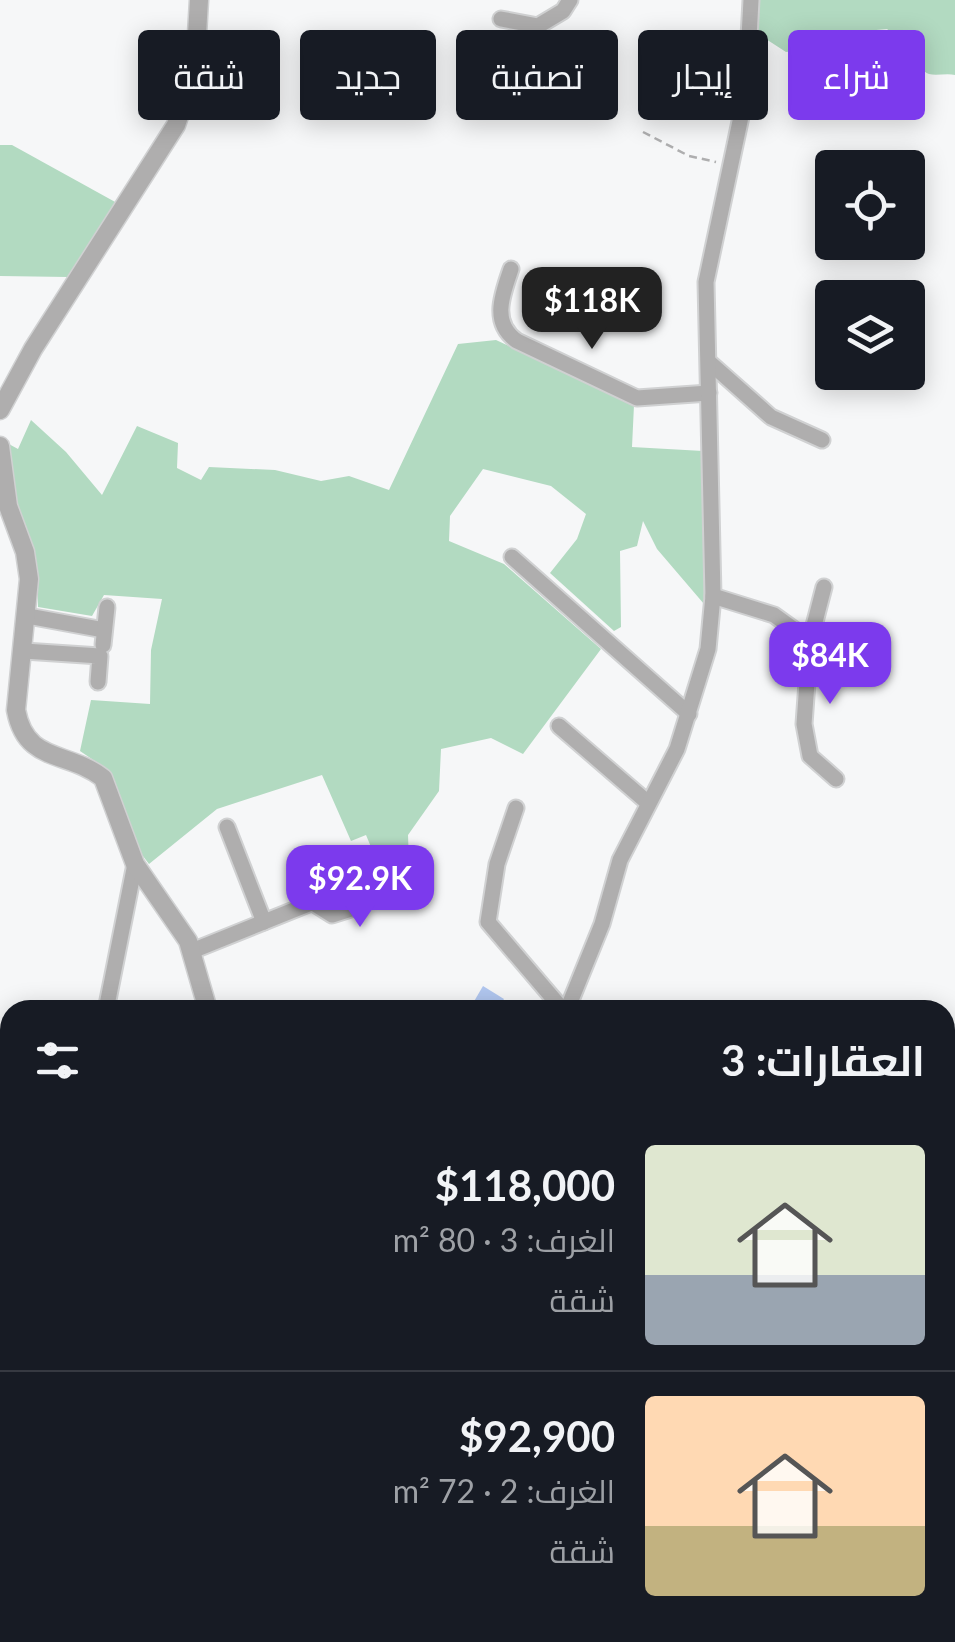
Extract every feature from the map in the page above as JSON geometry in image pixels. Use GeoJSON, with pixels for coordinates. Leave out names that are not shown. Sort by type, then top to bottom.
{"type":"FeatureCollection","features":[{"type":"Feature","properties":{"kind":"street"},"geometry":{"type":"LineString","coordinates":[[0,410],[34,349],[176,125],[195,69],[198,0]]}},
{"type":"Feature","properties":{"kind":"street"},"geometry":{"type":"LineString","coordinates":[[501,19],[538,26],[562,11],[570,0]]}},
{"type":"Feature","properties":{"kind":"street"},"geometry":{"type":"LineString","coordinates":[[569,1000],[596,940],[620,860],[647,802],[663,780],[689,714],[708,649],[712,596],[706,282],[746,93],[751,0]]}},
{"type":"Feature","properties":{"kind":"street"},"geometry":{"type":"LineString","coordinates":[[510,270],[500,309],[503,328],[517,341],[637,398],[709,393]]}},
{"type":"Feature","properties":{"kind":"street"},"geometry":{"type":"LineString","coordinates":[[709,362],[770,417],[822,440]]}},
{"type":"Feature","properties":{"kind":"street"},"geometry":{"type":"LineString","coordinates":[[0,446],[4,515],[28,563],[28,616],[16,710],[26,740],[38,750],[103,778],[135,864],[192,951],[205,1000]]}},
{"type":"Feature","properties":{"kind":"street"},"geometry":{"type":"LineString","coordinates":[[512,557],[689,714]]}},
{"type":"Feature","properties":{"kind":"street"},"geometry":{"type":"LineString","coordinates":[[824,586],[810,641],[810,694],[804,724],[810,756],[836,779]]}},
{"type":"Feature","properties":{"kind":"street"},"geometry":{"type":"LineString","coordinates":[[712,596],[774,615],[810,641]]}},
{"type":"Feature","properties":{"kind":"street"},"geometry":{"type":"LineString","coordinates":[[28,616],[103,637],[107,607]]}},
{"type":"Feature","properties":{"kind":"street"},"geometry":{"type":"LineString","coordinates":[[24,651],[100,656],[98,682]]}},
{"type":"Feature","properties":{"kind":"street"},"geometry":{"type":"LineString","coordinates":[[559,726],[647,802]]}},
{"type":"Feature","properties":{"kind":"street"},"geometry":{"type":"LineString","coordinates":[[516,808],[497,864],[488,922],[556,1000]]}},
{"type":"Feature","properties":{"kind":"street"},"geometry":{"type":"LineString","coordinates":[[226,827],[264,922]]}},
{"type":"Feature","properties":{"kind":"street"},"geometry":{"type":"LineString","coordinates":[[108,1000],[135,864]]}},
{"type":"Feature","properties":{"kind":"street"},"geometry":{"type":"LineString","coordinates":[[192,951],[317,901],[332,915],[354,908],[363,892],[358,880]]}},
{"type":"Feature","properties":{"kind":"path"},"geometry":{"type":"LineString","coordinates":[[643,132],[689,156],[732,165]]}},
{"type":"Feature","properties":{"kind":"green space"},"geometry":{"type":"Polygon","coordinates":[[[760,0],[955,0],[955,75],[925,72],[925,30],[788,30],[786,52],[768,40],[768,30],[755,30],[760,0]]]}},
{"type":"Feature","properties":{"kind":"green space"},"geometry":{"type":"Polygon","coordinates":[[[0,145],[12,145],[117,203],[68,277],[0,276],[0,145]]]}},
{"type":"Feature","properties":{"kind":"green space"},"geometry":{"type":"Polygon","coordinates":[[[496,340],[634,405],[632,447],[703,451],[704,604],[657,549],[643,521],[637,546],[620,551],[621,627],[614,631],[550,573],[577,539],[586,514],[551,486],[483,469],[450,516],[449,541],[504,564],[601,649],[523,754],[491,738],[441,749],[439,791],[408,835],[409,862],[384,878],[366,835],[351,841],[322,775],[217,809],[149,864],[136,847],[108,770],[80,751],[91,700],[150,704],[151,650],[162,599],[104,595],[92,616],[38,607],[37,578],[13,496],[7,443],[18,449],[31,420],[66,452],[102,495],[137,426],[178,443],[177,468],[201,480],[209,467],[275,470],[321,481],[349,476],[389,490],[458,344],[496,340]]]}},
{"type":"Feature","properties":{"kind":"building"},"geometry":{"type":"Polygon","coordinates":[[[483,986],[504,999],[503,1000],[475,1000],[483,986]]]}}]}
